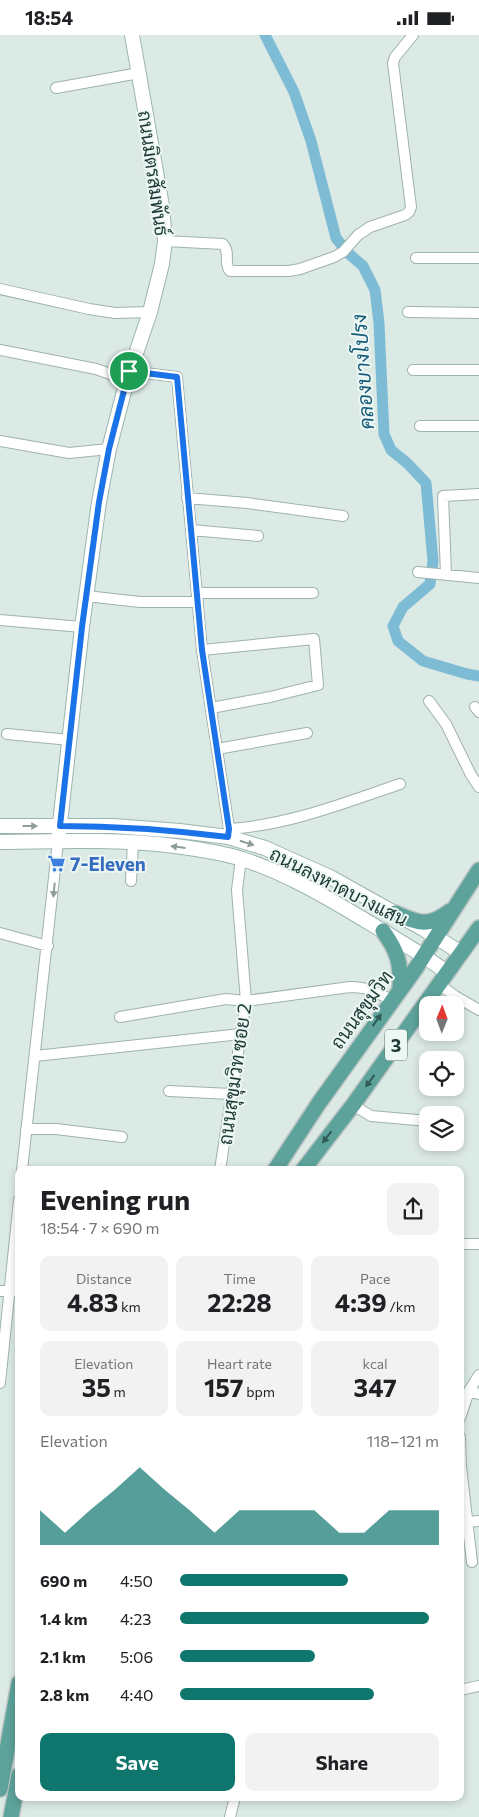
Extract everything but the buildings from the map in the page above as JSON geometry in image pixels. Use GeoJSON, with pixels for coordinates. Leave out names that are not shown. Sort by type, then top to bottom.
{"type":"FeatureCollection","features":[{"type":"Feature","properties":{"kind":"main road","name":"ถนนมิตรสัมพันธ์"},"geometry":{"type":"LineString","coordinates":[[58,841],[82,627],[99,502],[109,449],[128,376],[150,312],[162,264],[165,241],[162,206],[132,35]]}},
{"type":"Feature","properties":{"kind":"main road","name":"ถนนลงหาดบางแสน"},"geometry":{"type":"LineString","coordinates":[[0,826],[123,827],[228,833],[332,878],[461,953]]}},
{"type":"Feature","properties":{"kind":"main road","name":"ถนนลงหาดบางแสน"},"geometry":{"type":"LineString","coordinates":[[0,842],[132,842],[194,849],[241,859],[277,872],[326,897],[424,956],[443,979]]}},
{"type":"Feature","properties":{"kind":"main road","name":"ถนนสุขุมวิท"},"geometry":{"type":"LineString","coordinates":[[278,1166],[319,1103],[424,956],[479,870]]}},
{"type":"Feature","properties":{"kind":"main road"},"geometry":{"type":"LineString","coordinates":[[395,913],[422,923],[437,919],[455,907]]}},
{"type":"Feature","properties":{"kind":"main road","name":"3"},"geometry":{"type":"LineString","coordinates":[[306,1166],[353,1105],[479,928]]}},
{"type":"Feature","properties":{"kind":"main road"},"geometry":{"type":"LineString","coordinates":[[383,931],[394,946],[401,966],[396,994]]}},
{"type":"Feature","properties":{"kind":"main road"},"geometry":{"type":"LineString","coordinates":[[0,1789],[15,1705]]}},
{"type":"Feature","properties":{"kind":"main road"},"geometry":{"type":"LineString","coordinates":[[10,1817],[15,1794]]}},
{"type":"Feature","properties":{"kind":"street"},"geometry":{"type":"LineString","coordinates":[[165,241],[223,245],[227,252],[227,269],[232,271],[294,270],[334,257],[343,252],[358,235],[370,227],[401,218],[409,212],[411,207],[394,63],[395,57],[413,35]]}},
{"type":"Feature","properties":{"kind":"street"},"geometry":{"type":"LineString","coordinates":[[56,88],[139,73]]}},
{"type":"Feature","properties":{"kind":"street"},"geometry":{"type":"LineString","coordinates":[[416,258],[479,258]]}},
{"type":"Feature","properties":{"kind":"street"},"geometry":{"type":"LineString","coordinates":[[0,289],[115,313],[150,312]]}},
{"type":"Feature","properties":{"kind":"street"},"geometry":{"type":"LineString","coordinates":[[408,312],[479,313]]}},
{"type":"Feature","properties":{"kind":"street"},"geometry":{"type":"LineString","coordinates":[[0,350],[128,376],[177,377],[202,650],[228,833],[302,817],[400,785]]}},
{"type":"Feature","properties":{"kind":"street"},"geometry":{"type":"LineString","coordinates":[[413,370],[479,370]]}},
{"type":"Feature","properties":{"kind":"street"},"geometry":{"type":"LineString","coordinates":[[420,426],[479,426]]}},
{"type":"Feature","properties":{"kind":"street"},"geometry":{"type":"LineString","coordinates":[[0,441],[69,453],[109,449]]}},
{"type":"Feature","properties":{"kind":"street"},"geometry":{"type":"LineString","coordinates":[[442,574],[443,496],[479,494]]}},
{"type":"Feature","properties":{"kind":"street"},"geometry":{"type":"LineString","coordinates":[[187,498],[247,503],[343,517]]}},
{"type":"Feature","properties":{"kind":"street"},"geometry":{"type":"LineString","coordinates":[[190,529],[258,536]]}},
{"type":"Feature","properties":{"kind":"street"},"geometry":{"type":"LineString","coordinates":[[418,572],[479,578]]}},
{"type":"Feature","properties":{"kind":"street"},"geometry":{"type":"LineString","coordinates":[[86,596],[140,602],[313,593]]}},
{"type":"Feature","properties":{"kind":"street"},"geometry":{"type":"LineString","coordinates":[[0,620],[82,627]]}},
{"type":"Feature","properties":{"kind":"street"},"geometry":{"type":"LineString","coordinates":[[202,650],[314,639],[318,685],[270,697],[211,708]]}},
{"type":"Feature","properties":{"kind":"street"},"geometry":{"type":"LineString","coordinates":[[428,701],[446,725],[479,787]]}},
{"type":"Feature","properties":{"kind":"street"},"geometry":{"type":"LineString","coordinates":[[217,749],[307,733]]}},
{"type":"Feature","properties":{"kind":"street"},"geometry":{"type":"LineString","coordinates":[[7,734],[70,740]]}},
{"type":"Feature","properties":{"kind":"street"},"geometry":{"type":"LineString","coordinates":[[22,1166],[58,841]]}},
{"type":"Feature","properties":{"kind":"street"},"geometry":{"type":"LineString","coordinates":[[131,881],[132,842]]}},
{"type":"Feature","properties":{"kind":"street","name":"ถนนสุขุมวิท ซอย 2"},"geometry":{"type":"LineString","coordinates":[[221,1166],[246,1001],[237,890],[241,859]]}},
{"type":"Feature","properties":{"kind":"street"},"geometry":{"type":"LineString","coordinates":[[0,933],[48,946]]}},
{"type":"Feature","properties":{"kind":"street"},"geometry":{"type":"LineString","coordinates":[[443,979],[455,996],[479,1011]]}},
{"type":"Feature","properties":{"kind":"street"},"geometry":{"type":"LineString","coordinates":[[120,1017],[226,999],[246,1001],[350,987],[364,987],[396,994]]}},
{"type":"Feature","properties":{"kind":"street"},"geometry":{"type":"LineString","coordinates":[[34,1056],[241,1034]]}},
{"type":"Feature","properties":{"kind":"street"},"geometry":{"type":"LineString","coordinates":[[169,1091],[231,1094]]}},
{"type":"Feature","properties":{"kind":"street"},"geometry":{"type":"LineString","coordinates":[[353,1105],[371,1116],[419,1120]]}},
{"type":"Feature","properties":{"kind":"street"},"geometry":{"type":"LineString","coordinates":[[26,1129],[56,1129],[122,1137]]}},
{"type":"Feature","properties":{"kind":"street"},"geometry":{"type":"LineString","coordinates":[[0,1383],[15,1236]]}},
{"type":"Feature","properties":{"kind":"street"},"geometry":{"type":"LineString","coordinates":[[464,1244],[479,1244]]}},
{"type":"Feature","properties":{"kind":"street"},"geometry":{"type":"LineString","coordinates":[[464,1410],[474,1393],[479,1375]]}},
{"type":"Feature","properties":{"kind":"street"},"geometry":{"type":"LineString","coordinates":[[464,1498],[472,1562]]}},
{"type":"Feature","properties":{"kind":"street"},"geometry":{"type":"LineString","coordinates":[[467,1522],[479,1521]]}},
{"type":"Feature","properties":{"kind":"street"},"geometry":{"type":"LineString","coordinates":[[464,1689],[479,1686]]}},
{"type":"Feature","properties":{"kind":"street"},"geometry":{"type":"LineString","coordinates":[[230,1817],[234,1801]]}},
{"type":"Feature","properties":{"kind":"waterway","name":"คลองบางโปรง"},"geometry":{"type":"LineString","coordinates":[[265,35],[294,92],[311,141],[336,238],[348,253],[363,266],[375,290],[379,323],[384,434],[391,450],[407,463],[426,483],[433,561],[430,584],[403,607],[393,626],[398,641],[423,661],[479,676]]}},
{"type":"Feature","properties":{"kind":"place","name":"7-Eleven"},"geometry":{"type":"Point","coordinates":[56,863]}},
{"type":"Feature","properties":{"kind":"route"},"geometry":{"type":"LineString","coordinates":[[129,371],[177,377],[202,650],[229,829],[228,837],[114,826],[60,826],[82,627],[99,502],[109,449],[129,371]]}}]}
